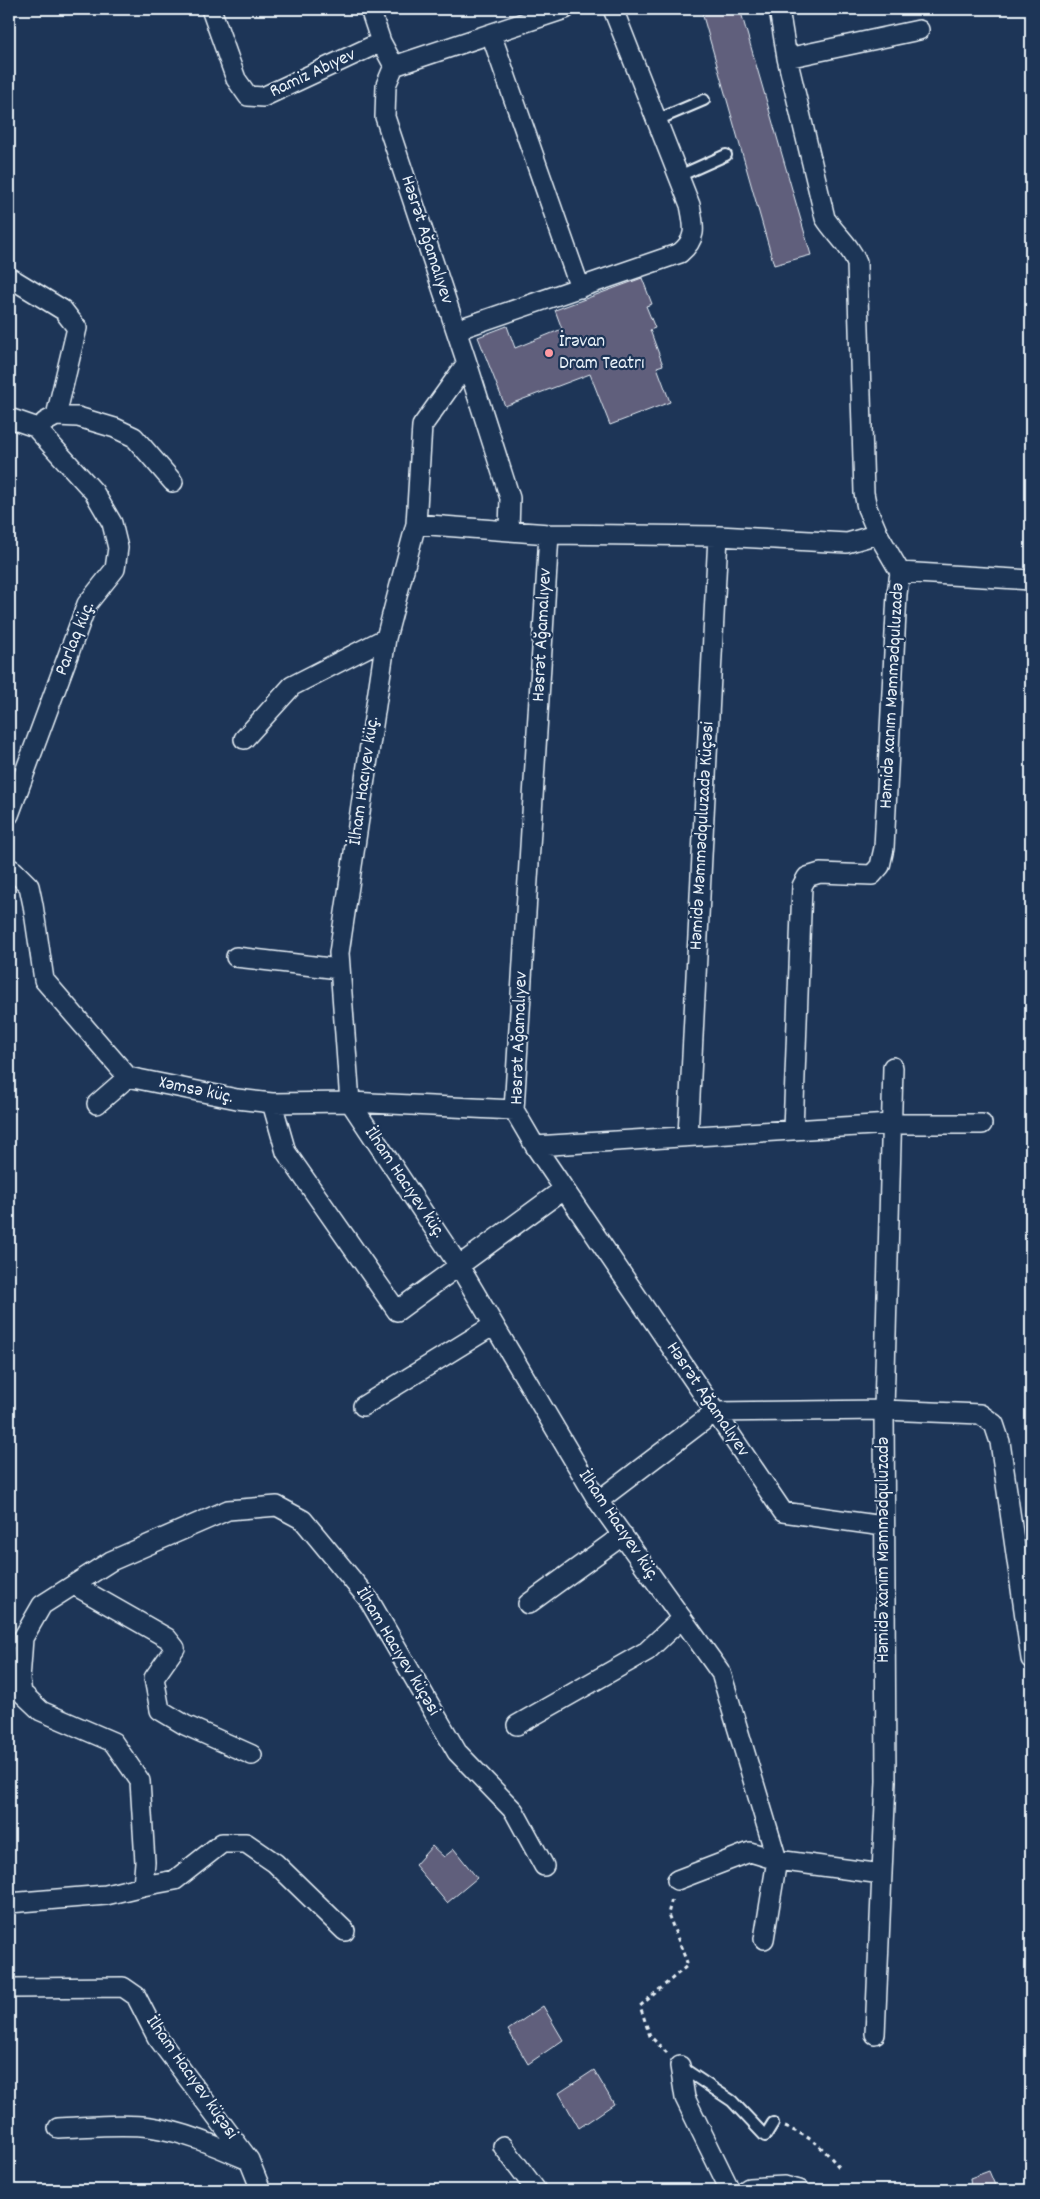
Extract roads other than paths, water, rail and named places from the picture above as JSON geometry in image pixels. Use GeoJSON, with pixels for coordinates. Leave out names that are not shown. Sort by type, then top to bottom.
{"type":"FeatureCollection","features":[{"type":"Feature","properties":{"kind":"street","name":"Ramiz Abıyev"},"geometry":{"type":"LineString","coordinates":[[211,9],[236,79],[248,96],[263,97],[382,42]]}},
{"type":"Feature","properties":{"kind":"street"},"geometry":{"type":"LineString","coordinates":[[370,9],[382,42],[394,66],[565,9]]}},
{"type":"Feature","properties":{"kind":"street"},"geometry":{"type":"LineString","coordinates":[[456,330],[680,253],[691,244],[694,229],[690,205],[613,9]]}},
{"type":"Feature","properties":{"kind":"street","name":"Həmidə xanım Məmmədquluzadə"},"geometry":{"type":"LineString","coordinates":[[779,9],[787,58],[825,218],[834,232],[851,249],[857,263],[864,493],[867,508],[878,534],[900,572],[896,594],[884,848],[880,866],[872,875],[820,873],[807,877],[802,886],[793,1130]]}},
{"type":"Feature","properties":{"kind":"street"},"geometry":{"type":"LineString","coordinates":[[787,58],[919,30]]}},
{"type":"Feature","properties":{"kind":"street"},"geometry":{"type":"LineString","coordinates":[[491,34],[580,288]]}},
{"type":"Feature","properties":{"kind":"street","name":"Həsrət Ağamalıyev"},"geometry":{"type":"LineString","coordinates":[[394,66],[386,85],[385,117],[467,362],[510,498],[509,530]]}},
{"type":"Feature","properties":{"kind":"street"},"geometry":{"type":"LineString","coordinates":[[9,277],[63,310],[76,328],[56,416]]}},
{"type":"Feature","properties":{"kind":"street","name":"İlham Hacıyev küç."},"geometry":{"type":"LineString","coordinates":[[467,362],[422,426],[416,524],[386,638],[341,943],[339,969],[350,1102],[459,1266],[598,1501],[721,1673],[777,1860],[764,1939]]}},
{"type":"Feature","properties":{"kind":"street"},"geometry":{"type":"LineString","coordinates":[[35,427],[56,416],[78,417],[115,428],[134,437],[173,482]]}},
{"type":"Feature","properties":{"kind":"street","name":"Parlaq küç."},"geometry":{"type":"LineString","coordinates":[[9,418],[35,427],[94,492],[112,523],[118,548],[115,569],[87,604],[9,815]]}},
{"type":"Feature","properties":{"kind":"street"},"geometry":{"type":"LineString","coordinates":[[416,524],[549,534],[718,536],[847,543],[878,534]]}},
{"type":"Feature","properties":{"kind":"street","name":"Həsrət Ağamalıyev"},"geometry":{"type":"LineString","coordinates":[[549,534],[514,1110],[535,1146],[783,1512],[883,1526]]}},
{"type":"Feature","properties":{"kind":"street","name":"Həmidə Məmmədquluzadə Küçəsi"},"geometry":{"type":"LineString","coordinates":[[688,1136],[718,536]]}},
{"type":"Feature","properties":{"kind":"street"},"geometry":{"type":"LineString","coordinates":[[900,572],[1031,580]]}},
{"type":"Feature","properties":{"kind":"street"},"geometry":{"type":"LineString","coordinates":[[244,739],[292,686],[386,638]]}},
{"type":"Feature","properties":{"kind":"street"},"geometry":{"type":"LineString","coordinates":[[9,868],[29,886],[34,905],[44,980],[128,1077],[97,1104]]}},
{"type":"Feature","properties":{"kind":"street"},"geometry":{"type":"LineString","coordinates":[[236,957],[339,969]]}},
{"type":"Feature","properties":{"kind":"street","name":"Həmidə xanım Məmmədquluzadə"},"geometry":{"type":"LineString","coordinates":[[875,2034],[886,1782],[883,1526],[884,1410],[890,1124],[893,1067]]}},
{"type":"Feature","properties":{"kind":"street","name":"Xəmsə küç."},"geometry":{"type":"LineString","coordinates":[[128,1077],[237,1100],[272,1103],[350,1102],[514,1110]]}},
{"type":"Feature","properties":{"kind":"street"},"geometry":{"type":"LineString","coordinates":[[272,1103],[286,1152],[397,1311],[564,1189]]}},
{"type":"Feature","properties":{"kind":"street"},"geometry":{"type":"LineString","coordinates":[[535,1146],[890,1124],[982,1124]]}},
{"type":"Feature","properties":{"kind":"street"},"geometry":{"type":"LineString","coordinates":[[363,1406],[494,1325]]}},
{"type":"Feature","properties":{"kind":"street"},"geometry":{"type":"LineString","coordinates":[[598,1501],[716,1412],[884,1410],[980,1414],[994,1424],[1000,1442],[1031,1659]]}},
{"type":"Feature","properties":{"kind":"street","name":"İlham Hacıyev küçəsi"},"geometry":{"type":"LineString","coordinates":[[143,1886],[145,1862],[140,1782],[113,1742],[41,1711],[22,1693],[20,1680],[23,1638],[42,1606],[111,1561],[228,1510],[277,1506],[303,1520],[369,1600],[457,1752],[514,1811],[544,1866]]}},
{"type":"Feature","properties":{"kind":"street"},"geometry":{"type":"LineString","coordinates":[[528,1604],[623,1535]]}},
{"type":"Feature","properties":{"kind":"street"},"geometry":{"type":"LineString","coordinates":[[74,1585],[166,1638],[174,1648],[154,1678],[160,1710],[186,1725],[252,1755]]}},
{"type":"Feature","properties":{"kind":"street"},"geometry":{"type":"LineString","coordinates":[[517,1725],[647,1651],[682,1618]]}},
{"type":"Feature","properties":{"kind":"street"},"geometry":{"type":"LineString","coordinates":[[9,1903],[106,1895],[175,1880],[222,1843],[246,1843],[276,1863],[346,1931]]}},
{"type":"Feature","properties":{"kind":"street"},"geometry":{"type":"LineString","coordinates":[[677,1880],[750,1852],[777,1860],[882,1874]]}},
{"type":"Feature","properties":{"kind":"street","name":"İlham Hacıyev küçəsi"},"geometry":{"type":"LineString","coordinates":[[14,1988],[123,1987],[136,1996],[158,2038],[249,2160],[260,2190]]}},
{"type":"Feature","properties":{"kind":"street"},"geometry":{"type":"LineString","coordinates":[[680,2066],[685,2098],[730,2190]]}},
{"type":"Feature","properties":{"kind":"street"},"geometry":{"type":"LineString","coordinates":[[58,2128],[148,2126],[205,2141],[249,2160]]}},
{"type":"Feature","properties":{"kind":"street"},"geometry":{"type":"LineString","coordinates":[[503,2146],[536,2190]]}},
{"type":"Feature","properties":{"kind":"street"},"geometry":{"type":"LineString","coordinates":[[746,2190],[749,2188],[784,2186],[799,2190]]}},
{"type":"Feature","properties":{"kind":"lane"},"geometry":{"type":"LineString","coordinates":[[657,120],[704,100]]}},
{"type":"Feature","properties":{"kind":"lane"},"geometry":{"type":"LineString","coordinates":[[679,176],[726,155]]}},
{"type":"Feature","properties":{"kind":"lane"},"geometry":{"type":"LineString","coordinates":[[680,2066],[732,2101],[765,2136],[773,2123]]}},
{"type":"Feature","properties":{"kind":"place","name":"İrəvan Dram Teatrı"},"geometry":{"type":"Point","coordinates":[549,353]}}]}
